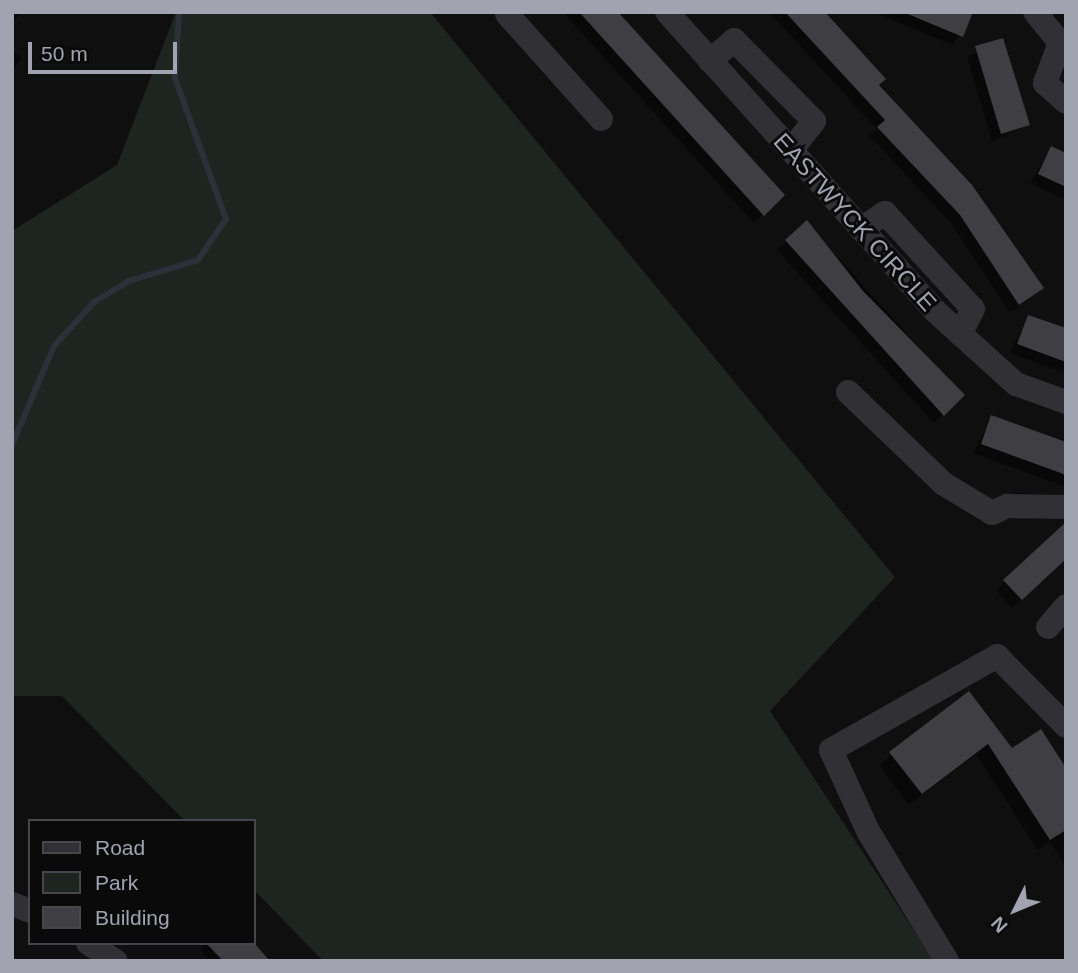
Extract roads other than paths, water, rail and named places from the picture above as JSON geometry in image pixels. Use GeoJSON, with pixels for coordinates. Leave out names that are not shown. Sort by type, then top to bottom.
{"type":"FeatureCollection","features":[{"type":"Feature","properties":{"kind":"street","name":"EASTWYCK CIRCLE"},"geometry":{"type":"LineString","coordinates":[[667,12],[861,229],[885,213],[973,309],[961,334],[1016,384],[1066,402]]}},
{"type":"Feature","properties":{"kind":"street"},"geometry":{"type":"LineString","coordinates":[[1035,12],[1063,46],[1045,83],[1066,102]]}},
{"type":"Feature","properties":{"kind":"street"},"geometry":{"type":"LineString","coordinates":[[508,13],[601,119]]}},
{"type":"Feature","properties":{"kind":"street"},"geometry":{"type":"LineString","coordinates":[[710,61],[734,40],[814,121],[791,150]]}},
{"type":"Feature","properties":{"kind":"street"},"geometry":{"type":"LineString","coordinates":[[848,392],[944,484],[992,513],[1007,506],[1066,507]]}},
{"type":"Feature","properties":{"kind":"street"},"geometry":{"type":"LineString","coordinates":[[1048,627],[1066,606]]}},
{"type":"Feature","properties":{"kind":"street"},"geometry":{"type":"LineString","coordinates":[[947,961],[868,831],[831,751],[997,656],[1066,726]]}},
{"type":"Feature","properties":{"kind":"street"},"geometry":{"type":"LineString","coordinates":[[91,945],[116,961]]}},
{"type":"Feature","properties":{"kind":"waterway"},"geometry":{"type":"LineString","coordinates":[[12,445],[54,346],[94,302],[129,281],[198,260],[226,219],[175,78],[179,12]]}}]}
